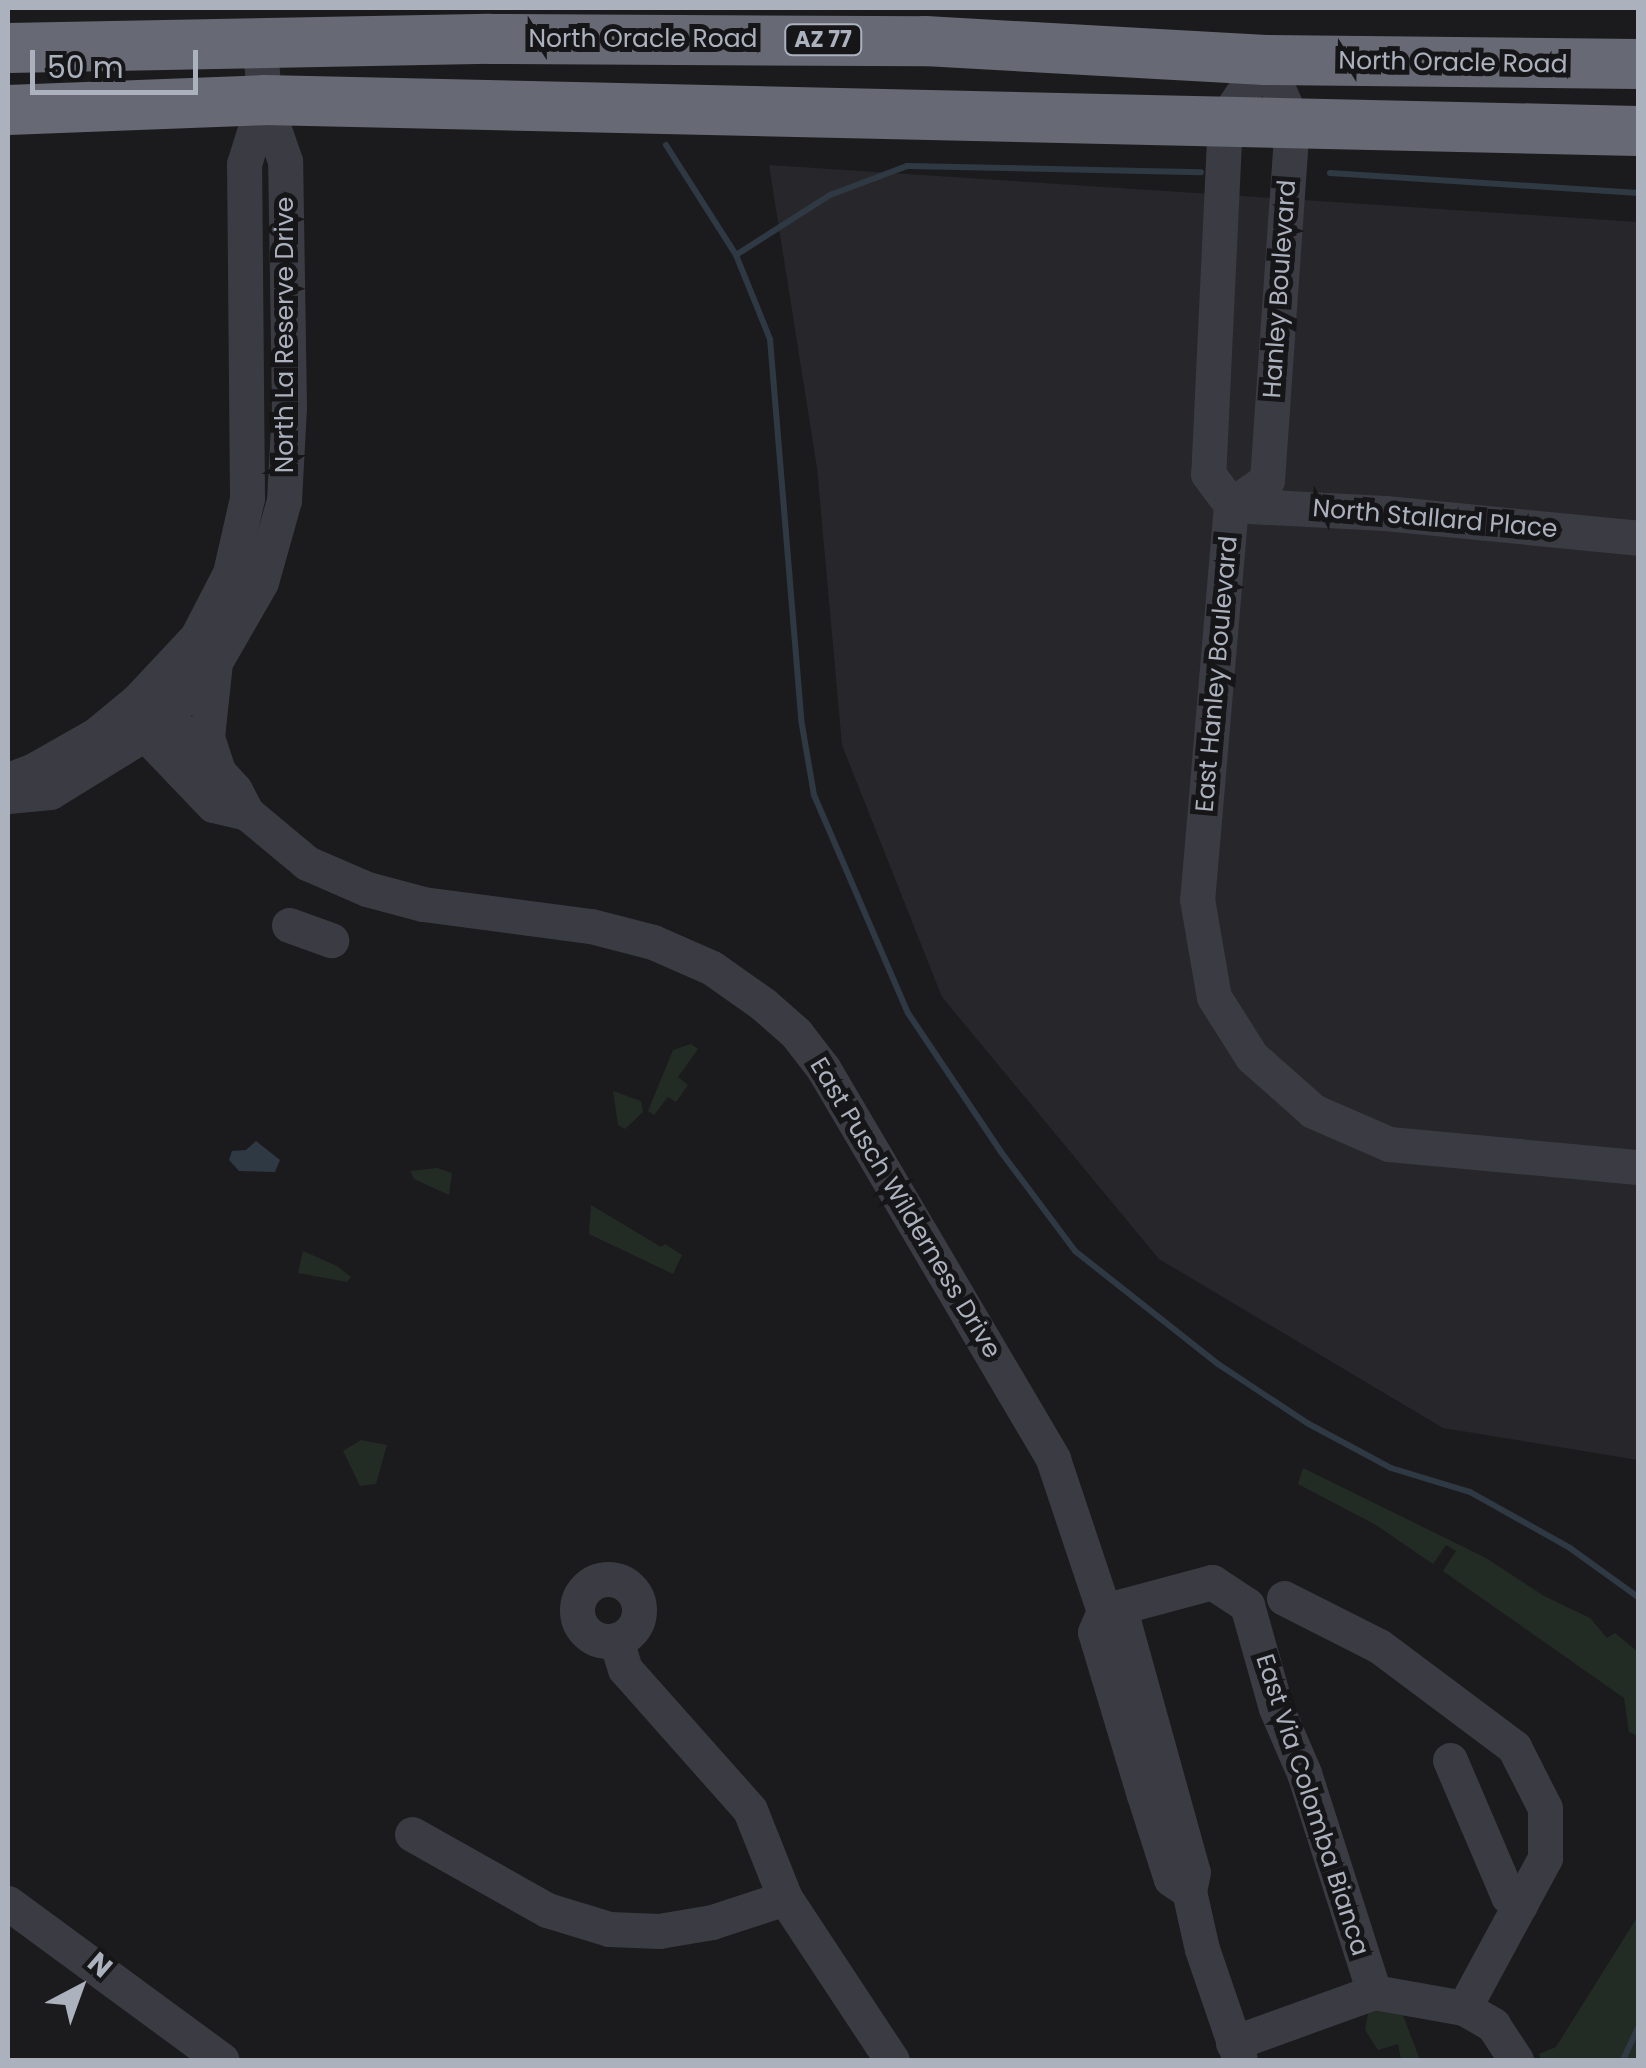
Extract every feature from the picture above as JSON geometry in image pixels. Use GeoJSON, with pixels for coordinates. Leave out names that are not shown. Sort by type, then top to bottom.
{"type":"FeatureCollection","features":[{"type":"Feature","properties":{"kind":"highway","name":"North Oracle Road"},"geometry":{"type":"LineString","coordinates":[[8,48],[664,38],[924,40],[1266,60],[1638,64]]}},
{"type":"Feature","properties":{"kind":"highway"},"geometry":{"type":"LineString","coordinates":[[8,110],[264,100],[1292,120],[1638,131]]}},
{"type":"Feature","properties":{"kind":"street","name":"North La Reserve Drive"},"geometry":{"type":"LineString","coordinates":[[8,796],[50,792],[146,713],[216,662],[261,582],[284,500],[289,407],[285,161],[264,100],[260,44]]}},
{"type":"Feature","properties":{"kind":"street"},"geometry":{"type":"LineString","coordinates":[[1225,119],[1266,60]]}},
{"type":"Feature","properties":{"kind":"street","name":"Hanley Boulevard"},"geometry":{"type":"LineString","coordinates":[[1232,505],[1267,480],[1292,120],[1266,60]]}},
{"type":"Feature","properties":{"kind":"street","name":"North La Reserve Drive"},"geometry":{"type":"LineString","coordinates":[[8,780],[146,713],[198,638],[230,573],[247,498],[244,164],[264,100]]}},
{"type":"Feature","properties":{"kind":"street","name":"East Hanley Boulevard"},"geometry":{"type":"LineString","coordinates":[[1225,119],[1208,474],[1232,505],[1197,899],[1214,998],[1252,1057],[1313,1111],[1389,1144],[1638,1166]]}},
{"type":"Feature","properties":{"kind":"street","name":"North Stallard Place"},"geometry":{"type":"LineString","coordinates":[[1232,505],[1384,513],[1638,538]]}},
{"type":"Feature","properties":{"kind":"street","name":"East Pusch Wilderness Drive"},"geometry":{"type":"LineString","coordinates":[[216,662],[207,737],[218,772]]}},
{"type":"Feature","properties":{"kind":"street","name":"East Pusch Wilderness Drive"},"geometry":{"type":"LineString","coordinates":[[146,713],[218,772],[235,790],[247,814]]}},
{"type":"Feature","properties":{"kind":"street","name":"East Pusch Wilderness Drive"},"geometry":{"type":"LineString","coordinates":[[146,713],[213,804],[247,814],[307,863],[367,890],[423,904],[591,926],[653,942],[712,968],[796,1033],[823,1068],[1053,1459],[1104,1611],[1124,1624],[1193,1872],[1189,1891],[1237,2052]]}},
{"type":"Feature","properties":{"kind":"street"},"geometry":{"type":"LineString","coordinates":[[288,925],[330,940]]}},
{"type":"Feature","properties":{"kind":"street","name":"East Via Colomba Bianca"},"geometry":{"type":"LineString","coordinates":[[1104,1611],[1212,1582],[1247,1605],[1276,1708],[1304,1773],[1374,1992]]}},
{"type":"Feature","properties":{"kind":"street"},"geometry":{"type":"LineString","coordinates":[[1284,1598],[1379,1646],[1514,1747],[1545,1808],[1544,1858],[1464,2008]]}},
{"type":"Feature","properties":{"kind":"street","name":"East Pusch Wilderness Drive"},"geometry":{"type":"LineString","coordinates":[[1104,1611],[1095,1632],[1115,1698],[1171,1879],[1189,1891]]}},
{"type":"Feature","properties":{"kind":"street"},"geometry":{"type":"LineString","coordinates":[[616,1640],[625,1668],[750,1810],[786,1898],[892,2060]]}},
{"type":"Feature","properties":{"kind":"street"},"geometry":{"type":"LineString","coordinates":[[1450,1760],[1508,1896],[1520,1905]]}},
{"type":"Feature","properties":{"kind":"street"},"geometry":{"type":"LineString","coordinates":[[412,1834],[547,1910],[609,1929],[659,1931],[712,1922],[786,1898]]}},
{"type":"Feature","properties":{"kind":"street"},"geometry":{"type":"LineString","coordinates":[[8,1903],[222,2060]]}},
{"type":"Feature","properties":{"kind":"street"},"geometry":{"type":"LineString","coordinates":[[1237,2052],[1374,1992],[1464,2008],[1493,2025],[1516,2060]]}},
{"type":"Feature","properties":{"kind":"shaded area"},"geometry":{"type":"Polygon","coordinates":[[[769,165],[1638,222],[1638,1460],[1443,1428],[1159,1259],[942,997],[842,745],[817,468],[769,165]]]}},
{"type":"Feature","properties":{"kind":"shaded area"},"geometry":{"type":"Polygon","coordinates":[[[691,1044],[698,1049],[678,1077],[688,1085],[676,1102],[668,1097],[654,1115],[648,1111],[673,1050],[691,1044]]]}},
{"type":"Feature","properties":{"kind":"shaded area"},"geometry":{"type":"Polygon","coordinates":[[[613,1091],[641,1101],[643,1112],[625,1129],[618,1125],[613,1091]]]}},
{"type":"Feature","properties":{"kind":"shaded area"},"geometry":{"type":"Polygon","coordinates":[[[256,1141],[280,1160],[275,1172],[239,1171],[229,1160],[232,1151],[246,1150],[256,1141]]]}},
{"type":"Feature","properties":{"kind":"shaded area"},"geometry":{"type":"Polygon","coordinates":[[[437,1168],[452,1173],[449,1195],[414,1179],[410,1171],[437,1168]]]}},
{"type":"Feature","properties":{"kind":"shaded area"},"geometry":{"type":"Polygon","coordinates":[[[591,1205],[661,1247],[665,1244],[682,1255],[673,1274],[589,1234],[591,1205]]]}},
{"type":"Feature","properties":{"kind":"shaded area"},"geometry":{"type":"Polygon","coordinates":[[[303,1251],[337,1266],[351,1277],[347,1282],[298,1273],[303,1251]]]}},
{"type":"Feature","properties":{"kind":"shaded area"},"geometry":{"type":"Polygon","coordinates":[[[361,1440],[387,1445],[376,1484],[360,1486],[343,1451],[361,1440]]]}},
{"type":"Feature","properties":{"kind":"shaded area"},"geometry":{"type":"Polygon","coordinates":[[[1303,1468],[1486,1558],[1544,1596],[1590,1618],[1607,1638],[1615,1633],[1638,1652],[1638,1736],[1629,1732],[1624,1698],[1443,1571],[1456,1551],[1446,1545],[1433,1564],[1376,1525],[1298,1484],[1303,1468]]]}},
{"type":"Feature","properties":{"kind":"shaded area"},"geometry":{"type":"Polygon","coordinates":[[[1638,1916],[1638,2060],[1541,2060],[1539,2054],[1556,2047],[1638,1916]]]}},
{"type":"Feature","properties":{"kind":"shaded area"},"geometry":{"type":"Polygon","coordinates":[[[1369,2008],[1401,2010],[1420,2060],[1401,2060],[1398,2044],[1378,2050],[1365,2030],[1369,2008]]]}},
{"type":"Feature","properties":{"kind":"waterway"},"geometry":{"type":"LineString","coordinates":[[666,145],[736,255],[770,339],[801,719],[814,795],[908,1013],[1001,1152],[1075,1251],[1218,1364],[1307,1423],[1391,1468],[1470,1492],[1570,1548],[1638,1597]]}},
{"type":"Feature","properties":{"kind":"waterway"},"geometry":{"type":"LineString","coordinates":[[736,255],[830,195],[907,166],[1201,172]]}},
{"type":"Feature","properties":{"kind":"waterway"},"geometry":{"type":"LineString","coordinates":[[1330,173],[1638,193]]}},
{"type":"Feature","properties":{"kind":"waterway"},"geometry":{"type":"LineString","coordinates":[[1623,2060],[1638,2028]]}}]}
